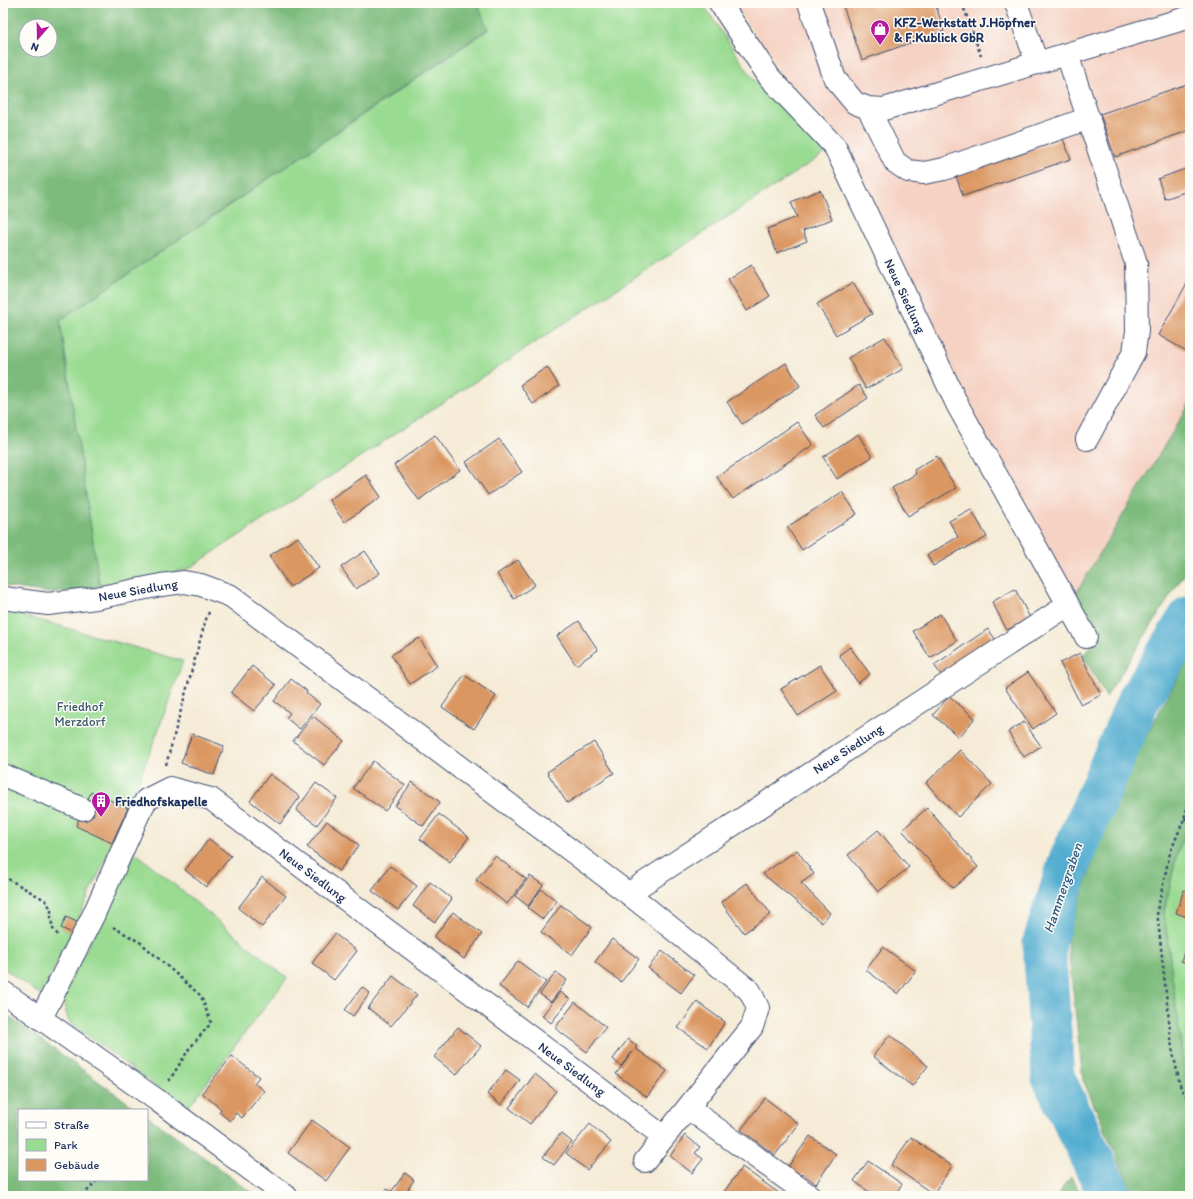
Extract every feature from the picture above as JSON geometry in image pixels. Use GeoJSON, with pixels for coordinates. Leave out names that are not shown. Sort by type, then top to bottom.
{"type":"FeatureCollection","features":[{"type":"Feature","properties":{"kind":"street","name":"Neue Siedlung"},"geometry":{"type":"LineString","coordinates":[[720,3],[770,78],[835,147],[958,406],[1086,637]]}},
{"type":"Feature","properties":{"kind":"street"},"geometry":{"type":"LineString","coordinates":[[809,3],[835,79],[855,103],[868,108],[884,109],[1190,17]]}},
{"type":"Feature","properties":{"kind":"street"},"geometry":{"type":"LineString","coordinates":[[1016,3],[1037,63]]}},
{"type":"Feature","properties":{"kind":"street"},"geometry":{"type":"LineString","coordinates":[[1067,54],[1136,263],[1137,331],[1134,352],[1087,439]]}},
{"type":"Feature","properties":{"kind":"street"},"geometry":{"type":"LineString","coordinates":[[868,108],[895,162],[908,171],[924,173],[944,169],[1089,118]]}},
{"type":"Feature","properties":{"kind":"street","name":"Neue Siedlung"},"geometry":{"type":"LineString","coordinates":[[3,598],[48,604],[96,598],[184,582],[201,585],[231,596],[629,894],[750,991],[758,1008],[752,1027],[645,1161]]}},
{"type":"Feature","properties":{"kind":"street","name":"Neue Siedlung"},"geometry":{"type":"LineString","coordinates":[[629,894],[1068,605]]}},
{"type":"Feature","properties":{"kind":"street"},"geometry":{"type":"LineString","coordinates":[[3,775],[83,809]]}},
{"type":"Feature","properties":{"kind":"street","name":"Neue Siedlung"},"geometry":{"type":"LineString","coordinates":[[41,1018],[93,916],[146,800],[170,788],[211,799],[664,1137]]}},
{"type":"Feature","properties":{"kind":"street"},"geometry":{"type":"LineString","coordinates":[[3,992],[157,1100],[286,1196]]}},
{"type":"Feature","properties":{"kind":"street"},"geometry":{"type":"LineString","coordinates":[[688,1108],[810,1196]]}},
{"type":"Feature","properties":{"kind":"path"},"geometry":{"type":"LineString","coordinates":[[962,3],[988,78]]}},
{"type":"Feature","properties":{"kind":"path"},"geometry":{"type":"LineString","coordinates":[[3,83],[7,88],[6,121],[3,128]]}},
{"type":"Feature","properties":{"kind":"path"},"geometry":{"type":"LineString","coordinates":[[158,794],[205,622],[217,591]]}},
{"type":"Feature","properties":{"kind":"path"},"geometry":{"type":"LineString","coordinates":[[1190,698],[1187,737],[1190,762]]}},
{"type":"Feature","properties":{"kind":"path"},"geometry":{"type":"LineString","coordinates":[[1190,797],[1184,819],[1170,853],[1157,911],[1172,1048],[1181,1089],[1190,1100]]}},
{"type":"Feature","properties":{"kind":"path"},"geometry":{"type":"LineString","coordinates":[[1184,819],[1190,818]]}},
{"type":"Feature","properties":{"kind":"path"},"geometry":{"type":"LineString","coordinates":[[3,876],[45,900],[51,909],[53,929],[67,943],[77,948]]}},
{"type":"Feature","properties":{"kind":"path"},"geometry":{"type":"LineString","coordinates":[[93,916],[141,943],[179,976],[201,996],[211,1023],[189,1050],[157,1100]]}},
{"type":"Feature","properties":{"kind":"path"},"geometry":{"type":"LineString","coordinates":[[83,1196],[96,1181]]}},
{"type":"Feature","properties":{"kind":"shaded area"},"geometry":{"type":"Polygon","coordinates":[[[734,3],[1190,3],[1190,403],[1072,600],[964,399],[846,142],[780,73],[734,3]]]}},
{"type":"Feature","properties":{"kind":"green space"},"geometry":{"type":"Polygon","coordinates":[[[3,3],[477,3],[488,29],[60,320],[100,589],[50,593],[3,586],[3,3]]]}},
{"type":"Feature","properties":{"kind":"green space"},"geometry":{"type":"Polygon","coordinates":[[[477,3],[702,3],[758,86],[827,152],[188,569],[100,589],[60,320],[488,30],[477,3]]]}},
{"type":"Feature","properties":{"kind":"green space"},"geometry":{"type":"Polygon","coordinates":[[[1190,403],[1190,565],[1106,697],[1083,655],[1095,641],[1072,600],[1190,403]]]}},
{"type":"Feature","properties":{"kind":"green space","name":"Friedhof Merzdorf"},"geometry":{"type":"Polygon","coordinates":[[[3,610],[183,661],[152,748],[129,805],[80,914],[41,995],[3,968],[3,610]]]}},
{"type":"Feature","properties":{"kind":"green space"},"geometry":{"type":"Polygon","coordinates":[[[1190,658],[1190,821],[1177,853],[1164,912],[1186,1084],[1190,1089],[1190,1196],[1134,1196],[1083,1080],[1067,939],[1098,845],[1128,770],[1169,693],[1190,658]]]}},
{"type":"Feature","properties":{"kind":"green space"},"geometry":{"type":"Polygon","coordinates":[[[1190,826],[1190,1089],[1186,1084],[1164,912],[1177,853],[1190,826]]]}},
{"type":"Feature","properties":{"kind":"green space"},"geometry":{"type":"Polygon","coordinates":[[[135,852],[287,978],[187,1109],[69,1022],[62,998],[135,852]]]}},
{"type":"Feature","properties":{"kind":"green space"},"geometry":{"type":"Polygon","coordinates":[[[3,1012],[137,1109],[18,1109],[18,1181],[148,1181],[148,1117],[257,1196],[3,1196],[3,1012]]]}},
{"type":"Feature","properties":{"kind":"green space"},"geometry":{"type":"Polygon","coordinates":[[[1071,1177],[1082,1196],[1057,1196],[1071,1177]]]}},
{"type":"Feature","properties":{"kind":"building","name":"KFZ-Werkstatt J.Höpfner & F.Kublick GbR"},"geometry":{"type":"Polygon","coordinates":[[[842,3],[935,3],[944,31],[862,60],[842,3]]]}},
{"type":"Feature","properties":{"kind":"building"},"geometry":{"type":"Polygon","coordinates":[[[1190,83],[1190,130],[1115,157],[1100,114],[1190,83]]]}},
{"type":"Feature","properties":{"kind":"building"},"geometry":{"type":"Polygon","coordinates":[[[1063,139],[1071,159],[963,196],[956,176],[1063,139]]]}},
{"type":"Feature","properties":{"kind":"building"},"geometry":{"type":"Polygon","coordinates":[[[1190,167],[1190,190],[1165,199],[1158,179],[1190,167]]]}},
{"type":"Feature","properties":{"kind":"building"},"geometry":{"type":"Polygon","coordinates":[[[820,190],[832,219],[803,231],[807,241],[777,253],[767,229],[797,217],[791,202],[820,190]]]}},
{"type":"Feature","properties":{"kind":"building"},"geometry":{"type":"Polygon","coordinates":[[[751,265],[770,296],[747,311],[728,279],[751,265]]]}},
{"type":"Feature","properties":{"kind":"building"},"geometry":{"type":"Polygon","coordinates":[[[1190,278],[1190,353],[1158,335],[1190,278]]]}},
{"type":"Feature","properties":{"kind":"building"},"geometry":{"type":"Polygon","coordinates":[[[853,283],[872,314],[836,335],[817,304],[853,283]]]}},
{"type":"Feature","properties":{"kind":"building"},"geometry":{"type":"Polygon","coordinates":[[[885,337],[903,369],[866,389],[848,358],[885,337]]]}},
{"type":"Feature","properties":{"kind":"building"},"geometry":{"type":"Polygon","coordinates":[[[786,363],[800,386],[742,424],[727,402],[786,363]]]}},
{"type":"Feature","properties":{"kind":"building"},"geometry":{"type":"Polygon","coordinates":[[[547,367],[559,386],[533,404],[520,385],[547,367]]]}},
{"type":"Feature","properties":{"kind":"building"},"geometry":{"type":"Polygon","coordinates":[[[859,385],[868,398],[824,428],[815,415],[859,385]]]}},
{"type":"Feature","properties":{"kind":"building"},"geometry":{"type":"Polygon","coordinates":[[[797,422],[813,445],[733,499],[717,477],[797,422]]]}},
{"type":"Feature","properties":{"kind":"building"},"geometry":{"type":"Polygon","coordinates":[[[858,434],[872,457],[837,479],[823,457],[858,434]]]}},
{"type":"Feature","properties":{"kind":"building"},"geometry":{"type":"Polygon","coordinates":[[[435,435],[460,470],[419,500],[394,465],[435,435]]]}},
{"type":"Feature","properties":{"kind":"building"},"geometry":{"type":"Polygon","coordinates":[[[499,439],[522,472],[488,495],[466,462],[499,439]]]}},
{"type":"Feature","properties":{"kind":"building"},"geometry":{"type":"Polygon","coordinates":[[[937,456],[956,488],[908,516],[892,488],[916,474],[914,470],[937,456]]]}},
{"type":"Feature","properties":{"kind":"building"},"geometry":{"type":"Polygon","coordinates":[[[366,475],[381,497],[344,522],[329,500],[366,475]]]}},
{"type":"Feature","properties":{"kind":"building"},"geometry":{"type":"Polygon","coordinates":[[[842,492],[857,514],[802,550],[787,527],[842,492]]]}},
{"type":"Feature","properties":{"kind":"building"},"geometry":{"type":"Polygon","coordinates":[[[971,509],[987,537],[933,566],[927,555],[958,537],[949,521],[971,509]]]}},
{"type":"Feature","properties":{"kind":"building"},"geometry":{"type":"Polygon","coordinates":[[[298,537],[319,568],[290,587],[269,556],[298,537]]]}},
{"type":"Feature","properties":{"kind":"building"},"geometry":{"type":"Polygon","coordinates":[[[365,551],[380,573],[356,589],[341,567],[365,551]]]}},
{"type":"Feature","properties":{"kind":"building"},"geometry":{"type":"Polygon","coordinates":[[[518,560],[535,585],[514,599],[497,574],[518,560]]]}},
{"type":"Feature","properties":{"kind":"building"},"geometry":{"type":"Polygon","coordinates":[[[1015,589],[1030,618],[1007,630],[992,602],[1015,589]]]}},
{"type":"Feature","properties":{"kind":"building"},"geometry":{"type":"Polygon","coordinates":[[[940,614],[957,641],[930,658],[913,631],[940,614]]]}},
{"type":"Feature","properties":{"kind":"building"},"geometry":{"type":"Polygon","coordinates":[[[579,621],[598,650],[576,665],[557,636],[579,621]]]}},
{"type":"Feature","properties":{"kind":"building"},"geometry":{"type":"Polygon","coordinates":[[[988,629],[998,643],[944,679],[934,665],[988,629]]]}},
{"type":"Feature","properties":{"kind":"building"},"geometry":{"type":"Polygon","coordinates":[[[419,638],[437,666],[410,684],[391,655],[419,638]]]}},
{"type":"Feature","properties":{"kind":"building"},"geometry":{"type":"Polygon","coordinates":[[[850,647],[870,674],[858,683],[839,655],[850,647]]]}},
{"type":"Feature","properties":{"kind":"building"},"geometry":{"type":"Polygon","coordinates":[[[1080,653],[1101,695],[1081,705],[1060,663],[1080,653]]]}},
{"type":"Feature","properties":{"kind":"building"},"geometry":{"type":"Polygon","coordinates":[[[820,665],[837,691],[798,716],[781,689],[820,665]]]}},
{"type":"Feature","properties":{"kind":"building"},"geometry":{"type":"Polygon","coordinates":[[[252,666],[276,685],[254,711],[231,693],[252,666]]]}},
{"type":"Feature","properties":{"kind":"building"},"geometry":{"type":"Polygon","coordinates":[[[1028,672],[1056,713],[1033,729],[1005,688],[1028,672]]]}},
{"type":"Feature","properties":{"kind":"building"},"geometry":{"type":"Polygon","coordinates":[[[464,675],[496,696],[474,729],[442,707],[464,675]]]}},
{"type":"Feature","properties":{"kind":"building"},"geometry":{"type":"Polygon","coordinates":[[[291,679],[307,691],[306,693],[320,704],[300,729],[286,718],[290,713],[274,701],[291,679]]]}},
{"type":"Feature","properties":{"kind":"building"},"geometry":{"type":"Polygon","coordinates":[[[949,696],[975,718],[959,737],[933,715],[949,696]]]}},
{"type":"Feature","properties":{"kind":"building"},"geometry":{"type":"Polygon","coordinates":[[[313,716],[344,741],[324,765],[293,741],[313,716]]]}},
{"type":"Feature","properties":{"kind":"building"},"geometry":{"type":"Polygon","coordinates":[[[1024,722],[1041,746],[1024,757],[1008,732],[1024,722]]]}},
{"type":"Feature","properties":{"kind":"building"},"geometry":{"type":"Polygon","coordinates":[[[192,734],[224,746],[214,775],[181,763],[192,734]]]}},
{"type":"Feature","properties":{"kind":"building"},"geometry":{"type":"Polygon","coordinates":[[[594,742],[614,773],[567,803],[547,772],[594,742]]]}},
{"type":"Feature","properties":{"kind":"building"},"geometry":{"type":"Polygon","coordinates":[[[960,750],[992,784],[958,817],[926,783],[960,750]]]}},
{"type":"Feature","properties":{"kind":"building"},"geometry":{"type":"Polygon","coordinates":[[[373,761],[405,785],[385,811],[353,788],[373,761]]]}},
{"type":"Feature","properties":{"kind":"building"},"geometry":{"type":"Polygon","coordinates":[[[270,774],[300,797],[280,824],[250,801],[270,774]]]}},
{"type":"Feature","properties":{"kind":"building"},"geometry":{"type":"Polygon","coordinates":[[[412,782],[440,802],[423,826],[395,806],[412,782]]]}},
{"type":"Feature","properties":{"kind":"building"},"geometry":{"type":"Polygon","coordinates":[[[316,783],[337,798],[317,825],[296,810],[316,783]]]}},
{"type":"Feature","properties":{"kind":"building","name":"Friedhofskapelle"},"geometry":{"type":"Polygon","coordinates":[[[91,792],[128,808],[112,843],[76,826],[91,792]]]}},
{"type":"Feature","properties":{"kind":"building"},"geometry":{"type":"Polygon","coordinates":[[[927,808],[978,867],[953,888],[902,830],[927,808]]]}},
{"type":"Feature","properties":{"kind":"building"},"geometry":{"type":"Polygon","coordinates":[[[439,814],[469,837],[450,862],[420,839],[439,814]]]}},
{"type":"Feature","properties":{"kind":"building"},"geometry":{"type":"Polygon","coordinates":[[[327,821],[359,845],[339,871],[307,847],[327,821]]]}},
{"type":"Feature","properties":{"kind":"building"},"geometry":{"type":"Polygon","coordinates":[[[878,830],[909,867],[878,892],[848,855],[878,830]]]}},
{"type":"Feature","properties":{"kind":"building"},"geometry":{"type":"Polygon","coordinates":[[[209,839],[231,856],[206,887],[185,870],[209,839]]]}},
{"type":"Feature","properties":{"kind":"building"},"geometry":{"type":"Polygon","coordinates":[[[797,850],[814,874],[801,883],[830,913],[822,923],[763,874],[797,850]]]}},
{"type":"Feature","properties":{"kind":"building"},"geometry":{"type":"Polygon","coordinates":[[[495,856],[526,879],[507,904],[476,880],[495,856]]]}},
{"type":"Feature","properties":{"kind":"building"},"geometry":{"type":"Polygon","coordinates":[[[390,866],[417,886],[398,910],[372,891],[390,866]]]}},
{"type":"Feature","properties":{"kind":"building"},"geometry":{"type":"Polygon","coordinates":[[[530,876],[543,885],[528,906],[515,896],[530,876]]]}},
{"type":"Feature","properties":{"kind":"building"},"geometry":{"type":"Polygon","coordinates":[[[262,877],[286,896],[262,927],[238,908],[262,877]]]}},
{"type":"Feature","properties":{"kind":"building"},"geometry":{"type":"Polygon","coordinates":[[[430,882],[452,899],[435,922],[413,906],[430,882]]]}},
{"type":"Feature","properties":{"kind":"building"},"geometry":{"type":"Polygon","coordinates":[[[747,883],[771,914],[744,933],[721,902],[747,883]]]}},
{"type":"Feature","properties":{"kind":"building"},"geometry":{"type":"Polygon","coordinates":[[[541,889],[557,901],[543,919],[528,908],[541,889]]]}},
{"type":"Feature","properties":{"kind":"building"},"geometry":{"type":"Polygon","coordinates":[[[1184,890],[1190,892],[1190,918],[1176,913],[1184,890]]]}},
{"type":"Feature","properties":{"kind":"building"},"geometry":{"type":"Polygon","coordinates":[[[561,905],[592,927],[572,955],[541,932],[561,905]]]}},
{"type":"Feature","properties":{"kind":"building"},"geometry":{"type":"Polygon","coordinates":[[[453,912],[482,934],[464,959],[434,937],[453,912]]]}},
{"type":"Feature","properties":{"kind":"building"},"geometry":{"type":"Polygon","coordinates":[[[66,917],[77,922],[72,933],[61,928],[66,917]]]}},
{"type":"Feature","properties":{"kind":"building"},"geometry":{"type":"Polygon","coordinates":[[[335,934],[357,951],[334,980],[312,963],[335,934]]]}},
{"type":"Feature","properties":{"kind":"building"},"geometry":{"type":"Polygon","coordinates":[[[612,939],[639,959],[621,982],[595,962],[612,939]]]}},
{"type":"Feature","properties":{"kind":"building"},"geometry":{"type":"Polygon","coordinates":[[[1188,941],[1190,942],[1190,964],[1181,961],[1188,941]]]}},
{"type":"Feature","properties":{"kind":"building"},"geometry":{"type":"Polygon","coordinates":[[[883,947],[916,971],[898,994],[866,970],[883,947]]]}},
{"type":"Feature","properties":{"kind":"building"},"geometry":{"type":"Polygon","coordinates":[[[662,951],[694,975],[681,993],[648,968],[662,951]]]}},
{"type":"Feature","properties":{"kind":"building"},"geometry":{"type":"Polygon","coordinates":[[[518,961],[546,982],[527,1007],[499,986],[518,961]]]}},
{"type":"Feature","properties":{"kind":"building"},"geometry":{"type":"Polygon","coordinates":[[[556,972],[567,980],[551,1002],[540,994],[556,972]]]}},
{"type":"Feature","properties":{"kind":"building"},"geometry":{"type":"Polygon","coordinates":[[[393,976],[417,995],[391,1026],[368,1008],[393,976]]]}},
{"type":"Feature","properties":{"kind":"building"},"geometry":{"type":"Polygon","coordinates":[[[362,987],[370,993],[353,1016],[345,1010],[362,987]]]}},
{"type":"Feature","properties":{"kind":"building"},"geometry":{"type":"Polygon","coordinates":[[[560,992],[570,999],[551,1023],[542,1016],[560,992]]]}},
{"type":"Feature","properties":{"kind":"building"},"geometry":{"type":"Polygon","coordinates":[[[575,1002],[606,1027],[587,1052],[555,1028],[575,1002]]]}},
{"type":"Feature","properties":{"kind":"building"},"geometry":{"type":"Polygon","coordinates":[[[697,1002],[725,1022],[708,1048],[678,1028],[697,1002]]]}},
{"type":"Feature","properties":{"kind":"building"},"geometry":{"type":"Polygon","coordinates":[[[458,1027],[481,1046],[456,1075],[434,1057],[458,1027]]]}},
{"type":"Feature","properties":{"kind":"building"},"geometry":{"type":"Polygon","coordinates":[[[890,1035],[928,1066],[912,1086],[873,1056],[890,1035]]]}},
{"type":"Feature","properties":{"kind":"building"},"geometry":{"type":"Polygon","coordinates":[[[628,1039],[637,1046],[635,1048],[667,1071],[647,1097],[616,1074],[634,1050],[621,1066],[613,1059],[628,1039]]]}},
{"type":"Feature","properties":{"kind":"building"},"geometry":{"type":"Polygon","coordinates":[[[232,1056],[259,1077],[254,1083],[264,1091],[242,1118],[236,1113],[230,1121],[219,1112],[221,1109],[202,1093],[232,1056]]]}},
{"type":"Feature","properties":{"kind":"building"},"geometry":{"type":"Polygon","coordinates":[[[506,1070],[520,1080],[501,1105],[487,1094],[506,1070]]]}},
{"type":"Feature","properties":{"kind":"building"},"geometry":{"type":"Polygon","coordinates":[[[535,1074],[556,1091],[530,1124],[509,1108],[535,1074]]]}},
{"type":"Feature","properties":{"kind":"building"},"geometry":{"type":"Polygon","coordinates":[[[765,1098],[799,1124],[775,1155],[741,1130],[765,1098]]]}},
{"type":"Feature","properties":{"kind":"building"},"geometry":{"type":"Polygon","coordinates":[[[312,1120],[350,1147],[326,1181],[288,1153],[312,1120]]]}},
{"type":"Feature","properties":{"kind":"building"},"geometry":{"type":"Polygon","coordinates":[[[590,1124],[611,1142],[587,1170],[566,1153],[590,1124]]]}},
{"type":"Feature","properties":{"kind":"building"},"geometry":{"type":"Polygon","coordinates":[[[561,1133],[572,1142],[554,1165],[543,1157],[561,1133]]]}},
{"type":"Feature","properties":{"kind":"building"},"geometry":{"type":"Polygon","coordinates":[[[685,1135],[700,1147],[695,1153],[703,1159],[692,1173],[670,1156],[685,1135]]]}},
{"type":"Feature","properties":{"kind":"building"},"geometry":{"type":"Polygon","coordinates":[[[810,1136],[836,1154],[816,1184],[803,1174],[799,1181],[785,1171],[810,1136]]]}},
{"type":"Feature","properties":{"kind":"building"},"geometry":{"type":"Polygon","coordinates":[[[911,1137],[952,1166],[933,1194],[891,1165],[911,1137]]]}},
{"type":"Feature","properties":{"kind":"building"},"geometry":{"type":"Polygon","coordinates":[[[868,1161],[902,1184],[894,1196],[875,1196],[854,1181],[868,1161]]]}},
{"type":"Feature","properties":{"kind":"building"},"geometry":{"type":"Polygon","coordinates":[[[742,1167],[783,1196],[721,1196],[742,1167]]]}},
{"type":"Feature","properties":{"kind":"building"},"geometry":{"type":"Polygon","coordinates":[[[405,1173],[414,1180],[408,1189],[418,1196],[381,1196],[387,1189],[391,1192],[405,1173]]]}},
{"type":"Feature","properties":{"kind":"waterway","name":"Hammergraben"},"geometry":{"type":"LineString","coordinates":[[1110,1196],[1053,1077],[1044,942],[1070,861],[1138,701],[1190,617]]}},
{"type":"Feature","properties":{"kind":"place","name":"KFZ-Werkstatt J.Höpfner & F.Kublick GbR"},"geometry":{"type":"Point","coordinates":[880,46]}},
{"type":"Feature","properties":{"kind":"place","name":"Friedhofskapelle"},"geometry":{"type":"Point","coordinates":[101,818]}}]}
